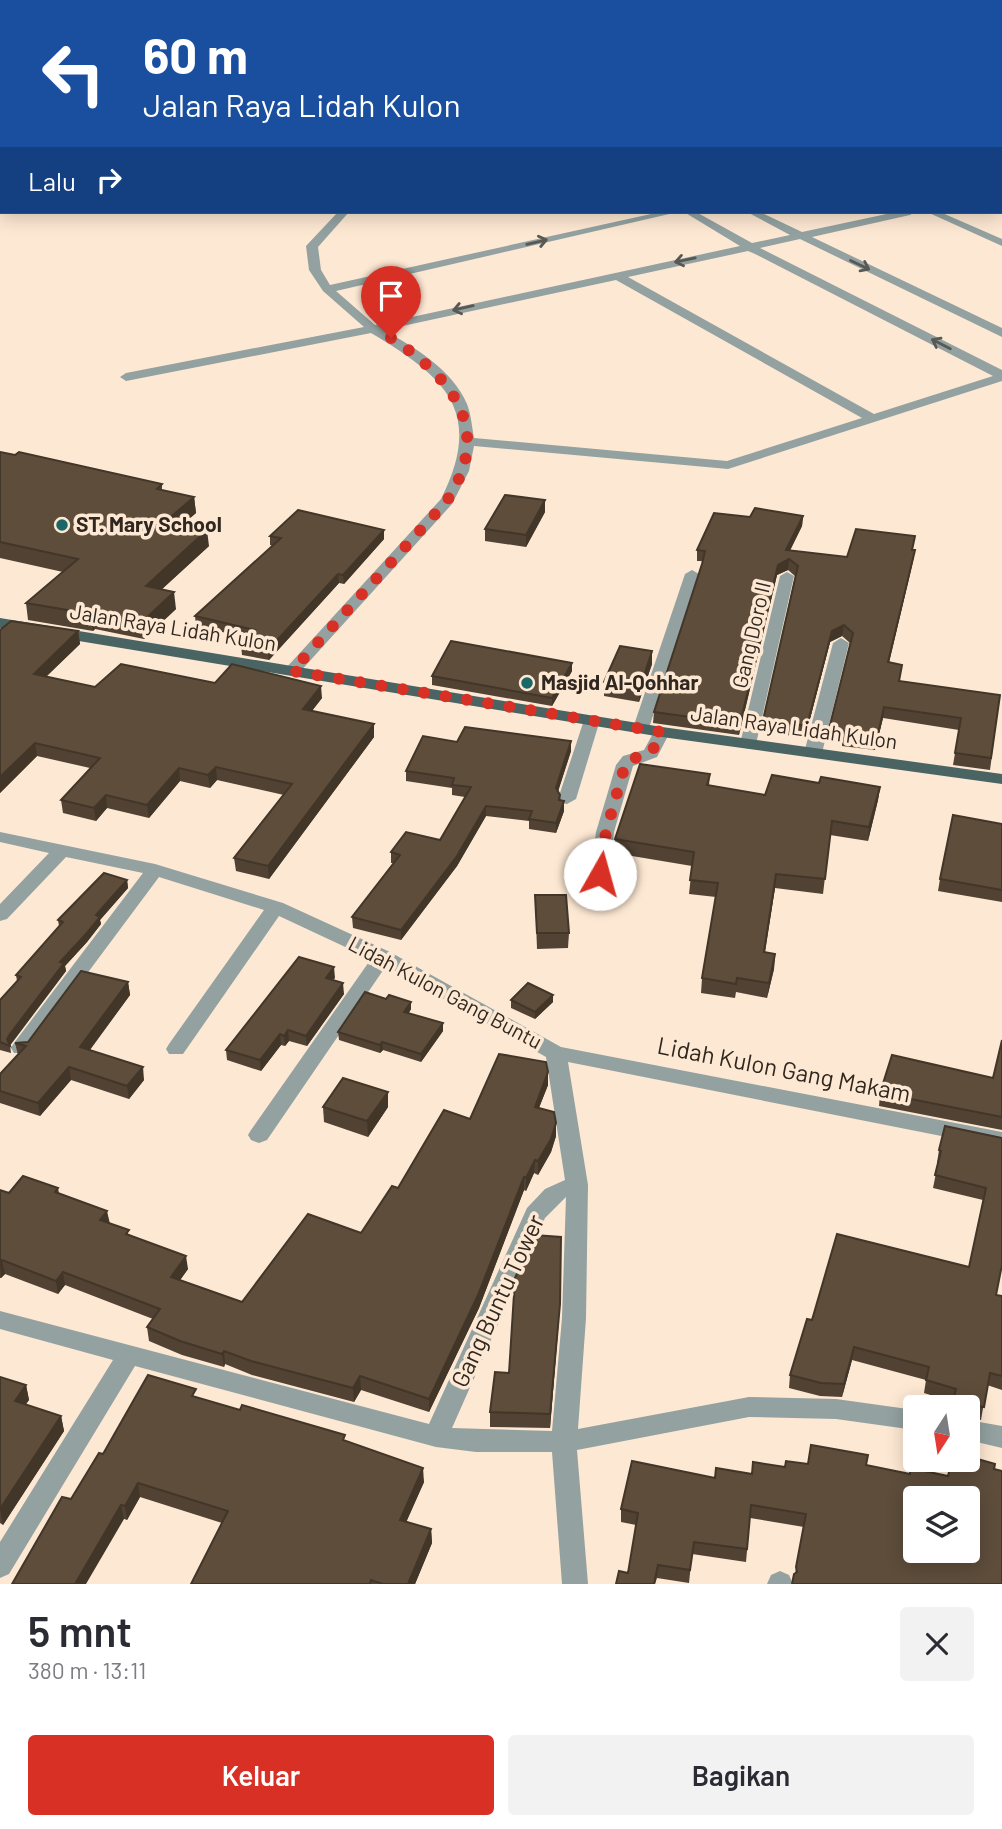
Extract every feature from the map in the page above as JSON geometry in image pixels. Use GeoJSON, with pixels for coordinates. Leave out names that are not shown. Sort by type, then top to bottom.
{"type":"FeatureCollection","features":[{"type":"Feature","properties":{"kind":"main road","name":"Jalan Raya Lidah Kulon"},"geometry":{"type":"LineString","coordinates":[[0,623],[662,732],[1002,779]]}},
{"type":"Feature","properties":{"kind":"street"},"geometry":{"type":"LineString","coordinates":[[292,671],[447,501],[463,471],[468,441],[460,404],[440,376],[419,356],[373,329],[327,289],[315,270],[312,246],[342,214]]}},
{"type":"Feature","properties":{"kind":"street"},"geometry":{"type":"LineString","coordinates":[[327,289],[664,214]]}},
{"type":"Feature","properties":{"kind":"street"},"geometry":{"type":"LineString","coordinates":[[693,214],[752,246],[759,253],[1002,376]]}},
{"type":"Feature","properties":{"kind":"street"},"geometry":{"type":"LineString","coordinates":[[756,214],[1002,333]]}},
{"type":"Feature","properties":{"kind":"street"},"geometry":{"type":"LineString","coordinates":[[126,377],[373,329],[900,214]]}},
{"type":"Feature","properties":{"kind":"street"},"geometry":{"type":"LineString","coordinates":[[937,214],[1002,243]]}},
{"type":"Feature","properties":{"kind":"street"},"geometry":{"type":"LineString","coordinates":[[617,275],[872,418]]}},
{"type":"Feature","properties":{"kind":"street"},"geometry":{"type":"LineString","coordinates":[[985,366],[1002,361]]}},
{"type":"Feature","properties":{"kind":"street"},"geometry":{"type":"LineString","coordinates":[[468,441],[728,466],[1002,376]]}},
{"type":"Feature","properties":{"kind":"street"},"geometry":{"type":"LineString","coordinates":[[641,728],[692,574]]}},
{"type":"Feature","properties":{"kind":"street","name":"Gang Doro II"},"geometry":{"type":"LineString","coordinates":[[748,744],[787,576]]}},
{"type":"Feature","properties":{"kind":"street"},"geometry":{"type":"LineString","coordinates":[[813,753],[841,643]]}},
{"type":"Feature","properties":{"kind":"street"},"geometry":{"type":"LineString","coordinates":[[567,799],[592,720]]}},
{"type":"Feature","properties":{"kind":"street"},"geometry":{"type":"LineString","coordinates":[[600,874],[606,832],[625,765],[629,760],[651,753],[662,732]]}},
{"type":"Feature","properties":{"kind":"street","name":"Lidah Kulon Gang Buntu"},"geometry":{"type":"LineString","coordinates":[[0,837],[155,870],[276,907],[383,956],[556,1052],[568,1108],[577,1185],[573,1318],[564,1442],[575,1584]]}},
{"type":"Feature","properties":{"kind":"street"},"geometry":{"type":"LineString","coordinates":[[0,915],[63,849]]}},
{"type":"Feature","properties":{"kind":"street"},"geometry":{"type":"LineString","coordinates":[[21,1048],[155,870]]}},
{"type":"Feature","properties":{"kind":"street"},"geometry":{"type":"LineString","coordinates":[[176,1049],[276,907]]}},
{"type":"Feature","properties":{"kind":"street"},"geometry":{"type":"LineString","coordinates":[[259,1135],[383,956]]}},
{"type":"Feature","properties":{"kind":"street","name":"Lidah Kulon Gang Makam"},"geometry":{"type":"LineString","coordinates":[[556,1052],[1002,1140]]}},
{"type":"Feature","properties":{"kind":"street","name":"Gang Buntu Tower"},"geometry":{"type":"LineString","coordinates":[[436,1436],[536,1214],[560,1189],[577,1185]]}},
{"type":"Feature","properties":{"kind":"street"},"geometry":{"type":"LineString","coordinates":[[0,1320],[436,1436],[476,1441],[564,1442],[749,1407],[836,1409],[903,1418]]}},
{"type":"Feature","properties":{"kind":"street"},"geometry":{"type":"LineString","coordinates":[[0,1566],[130,1353]]}},
{"type":"Feature","properties":{"kind":"street"},"geometry":{"type":"LineString","coordinates":[[980,1432],[1002,1437]]}},
{"type":"Feature","properties":{"kind":"building"},"geometry":{"type":"Polygon","coordinates":[[[0,452],[15,455],[19,452],[162,484],[157,489],[194,497],[166,521],[207,530],[146,586],[174,592],[142,622],[26,603],[78,559],[0,542],[0,452]]]}},
{"type":"Feature","properties":{"kind":"building"},"geometry":{"type":"Polygon","coordinates":[[[505,495],[545,500],[526,535],[485,529],[505,495]]]}},
{"type":"Feature","properties":{"kind":"building"},"geometry":{"type":"Polygon","coordinates":[[[755,508],[803,516],[786,550],[847,557],[856,529],[915,536],[912,550],[915,550],[888,662],[902,665],[899,681],[1000,695],[991,758],[955,753],[961,718],[884,707],[877,739],[829,729],[853,633],[844,625],[832,631],[807,726],[763,720],[798,566],[789,559],[778,565],[740,724],[654,712],[702,564],[705,551],[697,550],[714,513],[750,517],[755,508]]]}},
{"type":"Feature","properties":{"kind":"building"},"geometry":{"type":"Polygon","coordinates":[[[298,510],[384,530],[343,575],[338,574],[268,650],[241,645],[255,630],[195,616],[281,538],[270,536],[298,510]]]}},
{"type":"Feature","properties":{"kind":"building"},"geometry":{"type":"Polygon","coordinates":[[[11,621],[78,631],[34,674],[95,687],[121,664],[215,683],[232,664],[321,686],[303,709],[374,724],[268,866],[234,858],[292,784],[216,767],[208,775],[179,768],[147,805],[106,795],[94,808],[61,800],[100,758],[35,743],[0,777],[0,630],[11,621]]]}},
{"type":"Feature","properties":{"kind":"building"},"geometry":{"type":"Polygon","coordinates":[[[451,641],[572,663],[552,698],[432,676],[451,641]]]}},
{"type":"Feature","properties":{"kind":"building"},"geometry":{"type":"Polygon","coordinates":[[[620,646],[652,651],[640,688],[604,682],[620,646]]]}},
{"type":"Feature","properties":{"kind":"building"},"geometry":{"type":"Polygon","coordinates":[[[465,727],[571,741],[556,788],[560,795],[559,800],[564,801],[556,823],[529,819],[532,811],[486,806],[457,856],[401,930],[352,917],[400,855],[391,852],[406,832],[440,840],[471,787],[452,785],[454,778],[406,771],[423,736],[457,742],[465,727]]]}},
{"type":"Feature","properties":{"kind":"building"},"geometry":{"type":"Polygon","coordinates":[[[640,764],[710,774],[707,785],[765,795],[772,775],[819,783],[821,777],[880,787],[869,827],[832,821],[825,879],[776,874],[764,952],[775,954],[769,983],[737,978],[736,984],[702,978],[718,883],[690,880],[694,852],[615,839],[640,764]]]}},
{"type":"Feature","properties":{"kind":"building"},"geometry":{"type":"Polygon","coordinates":[[[953,815],[1002,824],[1002,890],[940,879],[953,815]]]}},
{"type":"Feature","properties":{"kind":"building"},"geometry":{"type":"Polygon","coordinates":[[[104,873],[127,880],[96,915],[100,917],[60,962],[64,963],[7,1039],[10,1046],[0,1042],[0,1000],[21,977],[16,975],[63,922],[58,920],[104,873]]]}},
{"type":"Feature","properties":{"kind":"building"},"geometry":{"type":"Polygon","coordinates":[[[535,895],[566,895],[569,933],[537,933],[535,895]]]}},
{"type":"Feature","properties":{"kind":"building"},"geometry":{"type":"Polygon","coordinates":[[[299,957],[334,967],[326,978],[343,983],[306,1036],[288,1030],[284,1036],[280,1034],[260,1060],[226,1050],[299,957]]]}},
{"type":"Feature","properties":{"kind":"building"},"geometry":{"type":"Polygon","coordinates":[[[81,971],[128,982],[80,1047],[143,1067],[127,1086],[69,1067],[38,1103],[0,1091],[0,1074],[26,1046],[15,1043],[28,1042],[81,971]]]}},
{"type":"Feature","properties":{"kind":"building"},"geometry":{"type":"Polygon","coordinates":[[[528,983],[553,995],[535,1012],[511,1000],[528,983]]]}},
{"type":"Feature","properties":{"kind":"building"},"geometry":{"type":"Polygon","coordinates":[[[365,992],[386,999],[389,995],[411,1002],[404,1012],[443,1023],[421,1054],[338,1032],[365,992]]]}},
{"type":"Feature","properties":{"kind":"building"},"geometry":{"type":"Polygon","coordinates":[[[1002,1040],[1002,1117],[880,1093],[892,1055],[993,1078],[1002,1040]]]}},
{"type":"Feature","properties":{"kind":"building"},"geometry":{"type":"Polygon","coordinates":[[[499,1054],[546,1062],[548,1072],[535,1107],[554,1112],[556,1123],[551,1139],[538,1161],[535,1160],[526,1178],[524,1177],[478,1295],[429,1399],[360,1376],[353,1388],[180,1341],[147,1327],[160,1309],[63,1272],[56,1281],[2,1260],[0,1263],[0,1190],[9,1193],[23,1176],[58,1188],[55,1192],[107,1211],[100,1220],[129,1230],[126,1234],[186,1256],[171,1277],[242,1302],[308,1214],[361,1233],[392,1186],[398,1188],[444,1110],[470,1119],[499,1054]]]}},
{"type":"Feature","properties":{"kind":"building"},"geometry":{"type":"Polygon","coordinates":[[[343,1078],[388,1092],[367,1121],[323,1107],[343,1078]]]}},
{"type":"Feature","properties":{"kind":"building"},"geometry":{"type":"Polygon","coordinates":[[[945,1126],[1002,1138],[1002,1265],[996,1295],[1002,1296],[1002,1376],[990,1373],[984,1407],[980,1406],[980,1395],[954,1395],[956,1389],[926,1380],[929,1367],[854,1347],[844,1384],[821,1383],[790,1375],[807,1319],[812,1320],[837,1234],[969,1267],[986,1188],[935,1175],[941,1151],[939,1150],[945,1126]]]}},
{"type":"Feature","properties":{"kind":"building"},"geometry":{"type":"Polygon","coordinates":[[[534,1235],[561,1237],[560,1304],[550,1414],[490,1412],[495,1372],[509,1373],[515,1278],[534,1235]]]}},
{"type":"Feature","properties":{"kind":"building"},"geometry":{"type":"Polygon","coordinates":[[[148,1375],[196,1389],[192,1396],[240,1410],[242,1405],[345,1435],[343,1440],[423,1468],[400,1520],[431,1529],[408,1584],[383,1584],[371,1580],[370,1584],[191,1584],[228,1511],[138,1483],[125,1506],[121,1505],[75,1584],[12,1584],[62,1497],[71,1499],[99,1453],[103,1454],[148,1375]]]}},
{"type":"Feature","properties":{"kind":"building"},"geometry":{"type":"Polygon","coordinates":[[[0,1377],[26,1385],[15,1401],[61,1416],[0,1509],[0,1377]]]}},
{"type":"Feature","properties":{"kind":"building"},"geometry":{"type":"Polygon","coordinates":[[[811,1445],[868,1455],[866,1465],[910,1474],[929,1472],[948,1476],[949,1472],[980,1472],[980,1460],[995,1464],[994,1469],[1002,1471],[1002,1584],[792,1584],[797,1572],[806,1514],[751,1505],[747,1549],[694,1542],[690,1570],[658,1565],[654,1584],[616,1584],[619,1571],[628,1573],[638,1513],[621,1509],[632,1461],[715,1478],[716,1468],[752,1474],[753,1462],[785,1467],[786,1461],[808,1464],[811,1445]]]}},
{"type":"Feature","properties":{"kind":"place","name":"ST. Mary School"},"geometry":{"type":"Point","coordinates":[62,525]}},
{"type":"Feature","properties":{"kind":"place","name":"Masjid Al-Qohhar"},"geometry":{"type":"Point","coordinates":[527,683]}},
{"type":"Feature","properties":{"kind":"route"},"geometry":{"type":"LineString","coordinates":[[391,338],[419,356],[440,376],[460,404],[468,441],[463,471],[447,501],[292,671],[662,732],[651,753],[629,760],[625,765],[606,832],[600,874]]}}]}
